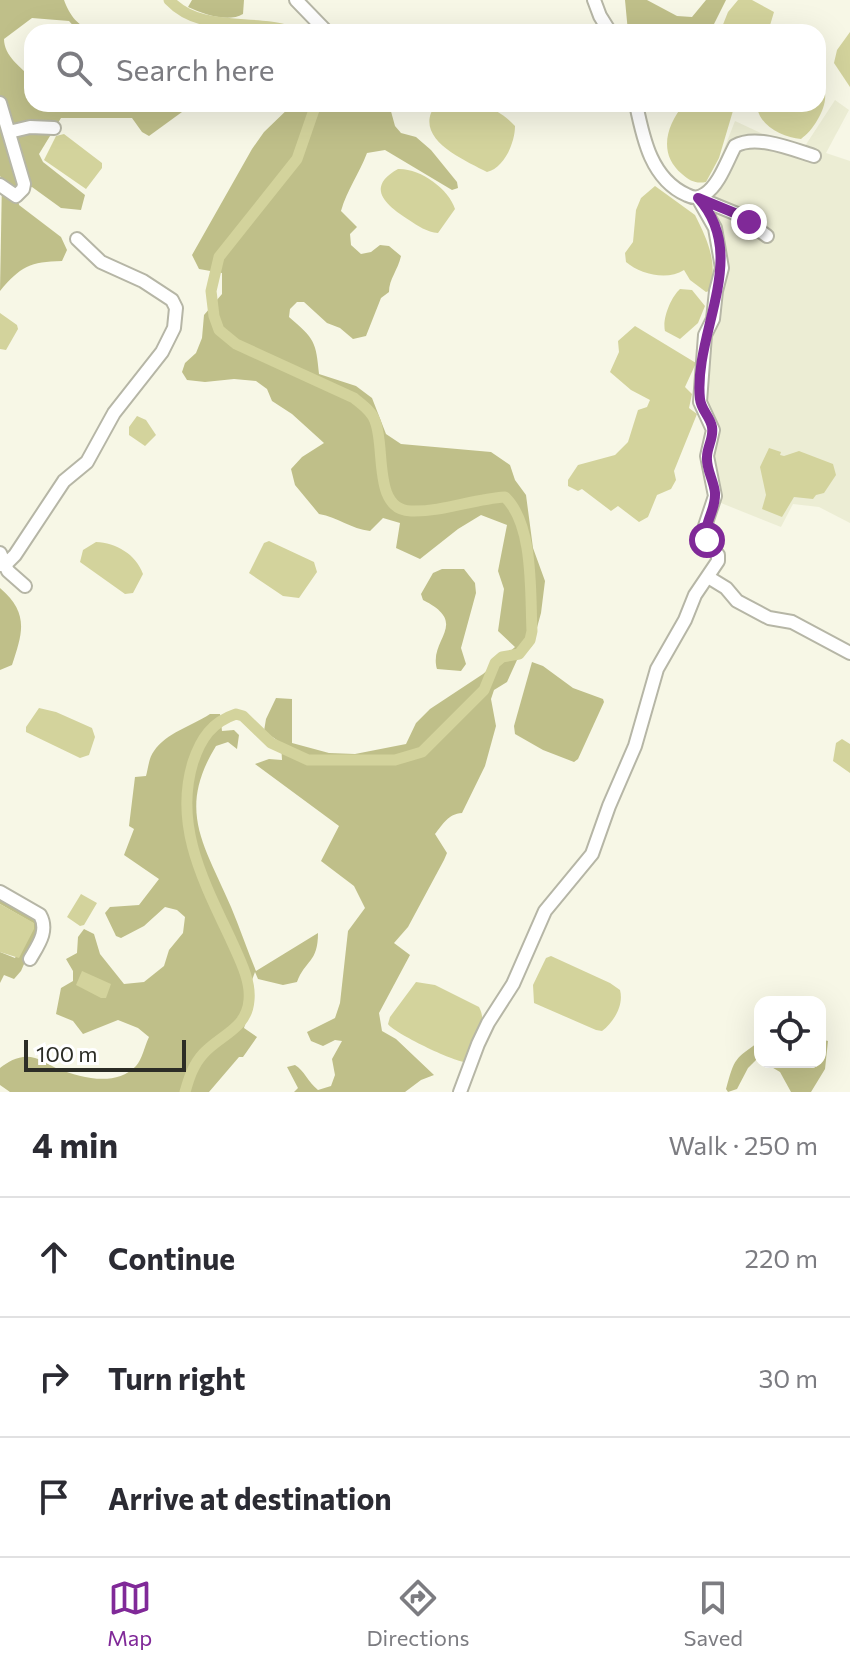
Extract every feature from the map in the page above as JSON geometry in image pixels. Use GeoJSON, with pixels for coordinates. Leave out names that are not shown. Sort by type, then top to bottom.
{"type":"FeatureCollection","features":[{"type":"Feature","properties":{"kind":"street"},"geometry":{"type":"LineString","coordinates":[[296,0],[319,24]]}},
{"type":"Feature","properties":{"kind":"street"},"geometry":{"type":"LineString","coordinates":[[594,0],[605,24]]}},
{"type":"Feature","properties":{"kind":"street"},"geometry":{"type":"LineString","coordinates":[[0,103],[23,177],[23,189],[13,196],[0,185]]}},
{"type":"Feature","properties":{"kind":"street"},"geometry":{"type":"LineString","coordinates":[[638,112],[645,143],[655,167],[680,192],[737,214],[767,236]]}},
{"type":"Feature","properties":{"kind":"street"},"geometry":{"type":"LineString","coordinates":[[9,132],[30,127],[54,128]]}},
{"type":"Feature","properties":{"kind":"street"},"geometry":{"type":"LineString","coordinates":[[698,198],[708,193],[735,146],[740,143],[767,144],[814,156]]}},
{"type":"Feature","properties":{"kind":"street"},"geometry":{"type":"LineString","coordinates":[[460,1092],[478,1044],[513,984],[545,911],[592,854],[635,746],[657,669],[685,620],[695,595],[717,565],[718,555],[708,545],[705,533],[715,496],[707,456],[713,430],[700,402],[700,381],[705,335],[713,319],[722,268],[715,228],[698,198]]}},
{"type":"Feature","properties":{"kind":"street"},"geometry":{"type":"LineString","coordinates":[[25,586],[1,561],[15,555],[64,481],[87,462],[114,413],[162,352],[174,328],[176,308],[172,300],[143,281],[101,262],[77,239]]}},
{"type":"Feature","properties":{"kind":"street"},"geometry":{"type":"LineString","coordinates":[[708,577],[726,588],[737,601],[769,618],[792,622],[850,653]]}},
{"type":"Feature","properties":{"kind":"street"},"geometry":{"type":"LineString","coordinates":[[0,892],[44,920],[44,932],[30,959]]}},
{"type":"Feature","properties":{"kind":"shaded area"},"geometry":{"type":"Polygon","coordinates":[[[0,0],[64,0],[81,24],[32,18],[4,39],[10,56],[24,71],[24,112],[182,112],[149,136],[132,118],[61,118],[39,154],[43,162],[85,195],[81,210],[61,208],[32,187],[17,189],[19,205],[61,237],[67,250],[62,261],[27,267],[0,291],[0,0]]]}},
{"type":"Feature","properties":{"kind":"shaded area"},"geometry":{"type":"Polygon","coordinates":[[[192,0],[244,0],[243,14],[230,18],[208,15],[188,7],[192,0]]]}},
{"type":"Feature","properties":{"kind":"shaded area"},"geometry":{"type":"Polygon","coordinates":[[[625,0],[647,0],[677,16],[692,17],[706,0],[726,0],[714,24],[627,24],[625,0]]]}},
{"type":"Feature","properties":{"kind":"shaded area"},"geometry":{"type":"Polygon","coordinates":[[[738,0],[752,0],[774,12],[770,24],[723,24],[738,0]]]}},
{"type":"Feature","properties":{"kind":"shaded area"},"geometry":{"type":"Polygon","coordinates":[[[850,32],[850,87],[834,63],[837,50],[850,32]]]}},
{"type":"Feature","properties":{"kind":"shaded area"},"geometry":{"type":"Polygon","coordinates":[[[835,100],[849,110],[826,153],[850,161],[850,523],[819,507],[793,504],[781,527],[721,503],[712,467],[710,457],[717,429],[711,410],[704,404],[708,348],[720,315],[718,291],[727,264],[712,207],[703,188],[713,177],[735,121],[765,135],[805,146],[835,100]]]}},
{"type":"Feature","properties":{"kind":"shaded area"},"geometry":{"type":"Polygon","coordinates":[[[285,112],[391,112],[395,126],[401,133],[416,137],[431,150],[457,182],[458,188],[452,190],[385,150],[367,153],[341,211],[357,227],[350,234],[351,245],[361,254],[371,252],[380,245],[389,246],[401,256],[389,292],[381,298],[366,336],[353,339],[340,328],[327,323],[304,302],[297,302],[290,309],[289,317],[313,342],[319,374],[356,386],[372,398],[386,434],[401,444],[491,452],[510,465],[515,480],[526,495],[533,548],[545,581],[532,646],[517,660],[507,682],[494,690],[491,699],[496,726],[485,766],[462,813],[449,817],[435,834],[447,853],[408,927],[394,943],[410,955],[379,1013],[382,1031],[396,1039],[434,1075],[405,1092],[294,1092],[298,1088],[287,1067],[295,1065],[318,1090],[331,1086],[335,1075],[332,1059],[342,1041],[335,1040],[323,1046],[311,1041],[307,1032],[335,1018],[340,1003],[348,931],[365,908],[354,886],[321,861],[339,826],[255,764],[269,759],[282,760],[281,743],[264,731],[276,698],[292,699],[292,743],[329,753],[355,754],[406,744],[416,723],[430,709],[483,674],[515,647],[498,631],[504,589],[498,571],[507,525],[481,515],[420,559],[396,548],[400,523],[383,518],[370,531],[319,514],[295,485],[291,469],[302,457],[324,443],[292,414],[272,401],[267,389],[256,381],[187,380],[182,372],[185,363],[196,353],[202,338],[204,315],[222,294],[222,273],[199,269],[192,255],[264,132],[285,112]]]}},
{"type":"Feature","properties":{"kind":"shaded area"},"geometry":{"type":"Polygon","coordinates":[[[432,112],[497,112],[515,126],[511,147],[499,166],[487,172],[443,146],[430,127],[432,112]]]}},
{"type":"Feature","properties":{"kind":"shaded area"},"geometry":{"type":"Polygon","coordinates":[[[733,112],[719,158],[706,182],[696,182],[682,174],[670,158],[667,140],[678,113],[733,112]]]}},
{"type":"Feature","properties":{"kind":"shaded area"},"geometry":{"type":"Polygon","coordinates":[[[758,112],[821,112],[810,131],[801,139],[772,129],[758,112]]]}},
{"type":"Feature","properties":{"kind":"shaded area"},"geometry":{"type":"Polygon","coordinates":[[[64,134],[102,163],[102,168],[86,189],[44,160],[56,136],[64,134]]]}},
{"type":"Feature","properties":{"kind":"shaded area"},"geometry":{"type":"Polygon","coordinates":[[[398,169],[424,176],[440,187],[452,201],[455,209],[438,233],[412,222],[393,209],[382,196],[382,183],[398,169]]]}},
{"type":"Feature","properties":{"kind":"shaded area"},"geometry":{"type":"Polygon","coordinates":[[[655,186],[695,215],[712,261],[709,291],[690,280],[684,270],[670,275],[654,275],[626,262],[625,253],[633,242],[636,210],[641,198],[655,186]]]}},
{"type":"Feature","properties":{"kind":"shaded area"},"geometry":{"type":"Polygon","coordinates":[[[680,289],[692,290],[705,306],[698,323],[680,339],[665,331],[664,326],[668,308],[680,289]]]}},
{"type":"Feature","properties":{"kind":"shaded area"},"geometry":{"type":"Polygon","coordinates":[[[0,313],[18,329],[6,350],[0,349],[0,313]]]}},
{"type":"Feature","properties":{"kind":"shaded area"},"geometry":{"type":"Polygon","coordinates":[[[635,326],[696,363],[685,387],[692,394],[689,408],[697,414],[674,471],[676,480],[671,489],[657,495],[648,517],[639,522],[618,506],[611,511],[582,489],[578,491],[568,486],[568,480],[578,465],[615,455],[628,442],[638,410],[647,407],[650,400],[631,390],[610,372],[619,352],[618,341],[635,326]]]}},
{"type":"Feature","properties":{"kind":"shaded area"},"geometry":{"type":"Polygon","coordinates":[[[137,416],[146,420],[156,435],[145,446],[129,435],[129,427],[137,416]]]}},
{"type":"Feature","properties":{"kind":"shaded area"},"geometry":{"type":"Polygon","coordinates":[[[769,448],[784,456],[799,451],[833,464],[836,475],[824,493],[813,499],[794,497],[782,517],[762,509],[766,495],[760,467],[769,448]]]}},
{"type":"Feature","properties":{"kind":"shaded area"},"geometry":{"type":"Polygon","coordinates":[[[269,541],[314,562],[317,572],[299,598],[283,596],[249,573],[264,543],[269,541]]]}},
{"type":"Feature","properties":{"kind":"shaded area"},"geometry":{"type":"Polygon","coordinates":[[[96,542],[118,547],[136,561],[143,574],[133,593],[125,594],[80,562],[83,550],[96,542]]]}},
{"type":"Feature","properties":{"kind":"shaded area"},"geometry":{"type":"Polygon","coordinates":[[[442,569],[464,569],[475,583],[476,593],[461,648],[466,664],[461,671],[437,669],[436,658],[446,624],[444,617],[423,600],[421,594],[433,573],[442,569]]]}},
{"type":"Feature","properties":{"kind":"shaded area"},"geometry":{"type":"Polygon","coordinates":[[[0,588],[16,606],[21,633],[12,665],[0,670],[0,588]]]}},
{"type":"Feature","properties":{"kind":"shaded area"},"geometry":{"type":"Polygon","coordinates":[[[532,662],[543,666],[573,688],[603,699],[574,762],[543,750],[515,734],[514,726],[532,662]]]}},
{"type":"Feature","properties":{"kind":"shaded area"},"geometry":{"type":"Polygon","coordinates":[[[39,708],[92,728],[95,737],[89,755],[80,758],[26,732],[39,708]]]}},
{"type":"Feature","properties":{"kind":"shaded area"},"geometry":{"type":"Polygon","coordinates":[[[210,714],[220,714],[222,731],[234,730],[239,735],[237,749],[228,742],[216,746],[204,769],[196,809],[199,828],[256,971],[318,933],[313,956],[297,982],[283,985],[258,979],[255,972],[252,980],[253,999],[244,1028],[257,1037],[243,1057],[239,1057],[209,1092],[10,1092],[0,1085],[0,1068],[21,1057],[35,1058],[67,1072],[98,1079],[128,1073],[140,1060],[149,1037],[138,1028],[118,1020],[83,1034],[73,1021],[56,1014],[61,988],[73,981],[73,971],[66,959],[77,953],[78,937],[84,929],[94,934],[100,954],[124,984],[144,982],[164,966],[169,950],[183,933],[185,917],[177,910],[165,907],[144,926],[121,938],[116,936],[105,913],[110,907],[139,905],[159,879],[124,855],[134,829],[129,826],[135,777],[146,776],[152,754],[165,739],[210,714]]]}},
{"type":"Feature","properties":{"kind":"shaded area"},"geometry":{"type":"Polygon","coordinates":[[[842,739],[850,744],[850,773],[833,761],[836,743],[842,739]]]}},
{"type":"Feature","properties":{"kind":"shaded area"},"geometry":{"type":"Polygon","coordinates":[[[81,894],[97,903],[84,925],[80,926],[67,917],[81,894]]]}},
{"type":"Feature","properties":{"kind":"shaded area"},"geometry":{"type":"Polygon","coordinates":[[[0,896],[39,919],[41,925],[21,971],[14,979],[4,975],[0,983],[0,952],[15,958],[33,923],[0,904],[0,896]]]}},
{"type":"Feature","properties":{"kind":"shaded area"},"geometry":{"type":"Polygon","coordinates":[[[0,904],[34,923],[19,958],[0,952],[0,904]]]}},
{"type":"Feature","properties":{"kind":"shaded area"},"geometry":{"type":"Polygon","coordinates":[[[551,956],[620,990],[621,1001],[617,1013],[602,1031],[534,1003],[533,985],[546,958],[551,956]]]}},
{"type":"Feature","properties":{"kind":"shaded area"},"geometry":{"type":"Polygon","coordinates":[[[82,971],[111,984],[106,998],[76,985],[82,971]]]}},
{"type":"Feature","properties":{"kind":"shaded area"},"geometry":{"type":"Polygon","coordinates":[[[416,982],[435,985],[479,1007],[481,1028],[466,1062],[426,1047],[388,1024],[416,982]]]}},
{"type":"Feature","properties":{"kind":"shaded area"},"geometry":{"type":"Polygon","coordinates":[[[754,1045],[754,1062],[737,1089],[728,1092],[726,1089],[731,1071],[754,1045]]]}},
{"type":"Feature","properties":{"kind":"shaded area"},"geometry":{"type":"Polygon","coordinates":[[[773,1068],[825,1068],[811,1092],[791,1092],[780,1072],[773,1068]]]}},
{"type":"Feature","properties":{"kind":"waterway"},"geometry":{"type":"LineString","coordinates":[[169,0],[196,17],[239,24]]}},
{"type":"Feature","properties":{"kind":"waterway"},"geometry":{"type":"LineString","coordinates":[[185,1092],[200,1058],[238,1025],[249,1000],[244,971],[203,877],[189,832],[188,786],[196,753],[208,732],[236,714],[243,716],[271,743],[308,760],[395,760],[422,752],[484,690],[495,663],[502,657],[519,654],[530,640],[532,631],[526,541],[514,509],[505,497],[423,511],[399,508],[390,500],[385,489],[378,432],[374,417],[366,408],[354,398],[236,344],[219,330],[211,291],[219,257],[297,159],[313,112]]}},
{"type":"Feature","properties":{"kind":"route"},"geometry":{"type":"LineString","coordinates":[[707,540],[705,526],[715,496],[707,456],[713,430],[700,402],[700,381],[705,335],[713,319],[722,268],[715,228],[698,198],[749,222]]}}]}
